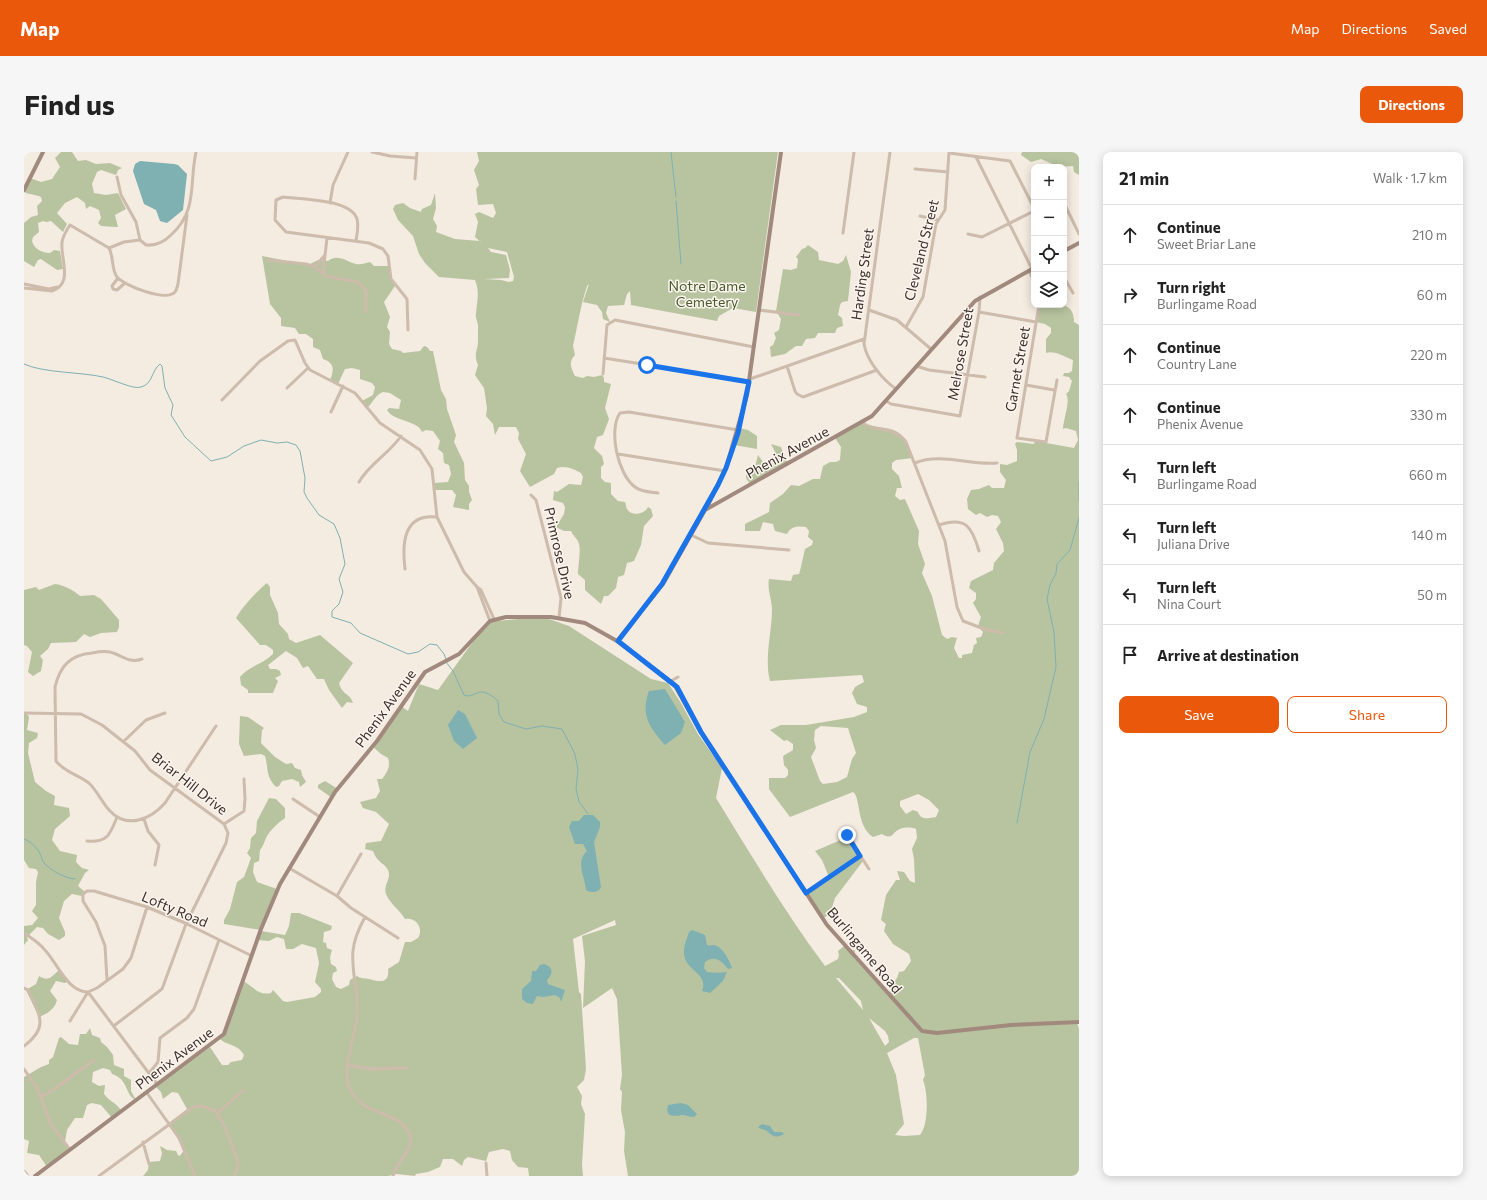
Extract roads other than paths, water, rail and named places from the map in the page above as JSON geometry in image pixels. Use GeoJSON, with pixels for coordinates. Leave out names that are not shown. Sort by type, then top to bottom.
{"type":"FeatureCollection","features":[{"type":"Feature","properties":{"kind":"main road"},"geometry":{"type":"LineString","coordinates":[[24,190],[42,152]]}},
{"type":"Feature","properties":{"kind":"main road"},"geometry":{"type":"LineString","coordinates":[[492,620],[506,617],[559,618],[584,623],[618,641],[662,584],[705,510],[725,471],[738,430],[749,380],[781,152]]}},
{"type":"Feature","properties":{"kind":"main road"},"geometry":{"type":"LineString","coordinates":[[1067,249],[1079,243]]}},
{"type":"Feature","properties":{"kind":"main road","name":"Phenix Avenue"},"geometry":{"type":"LineString","coordinates":[[705,510],[867,419],[886,401],[965,311],[980,297],[1031,270]]}},
{"type":"Feature","properties":{"kind":"main road","name":"Phenix Avenue"},"geometry":{"type":"LineString","coordinates":[[35,1176],[224,1034],[274,899],[289,868],[336,792],[377,741],[421,676],[431,667],[460,653],[475,635],[492,620]]}},
{"type":"Feature","properties":{"kind":"main road","name":"Burlingame Road"},"geometry":{"type":"LineString","coordinates":[[618,641],[677,687],[705,739],[832,932],[893,1001],[924,1032],[937,1033],[1011,1025],[1079,1022]]}},
{"type":"Feature","properties":{"kind":"street"},"geometry":{"type":"LineString","coordinates":[[24,288],[52,292],[59,286],[65,272],[62,240],[70,225],[109,248],[118,278],[125,283],[138,290],[159,294],[170,294],[175,292],[178,284],[196,152]]}},
{"type":"Feature","properties":{"kind":"street"},"geometry":{"type":"LineString","coordinates":[[330,203],[333,185],[348,152]]}},
{"type":"Feature","properties":{"kind":"street"},"geometry":{"type":"LineString","coordinates":[[372,152],[390,156],[416,158]]}},
{"type":"Feature","properties":{"kind":"street"},"geometry":{"type":"LineString","coordinates":[[415,179],[417,152]]}},
{"type":"Feature","properties":{"kind":"street"},"geometry":{"type":"LineString","coordinates":[[843,233],[854,152]]}},
{"type":"Feature","properties":{"kind":"street","name":"Harding Street"},"geometry":{"type":"LineString","coordinates":[[890,152],[864,339],[865,349],[877,370],[888,383],[896,389]]}},
{"type":"Feature","properties":{"kind":"street"},"geometry":{"type":"LineString","coordinates":[[949,152],[1010,161],[1031,204]]}},
{"type":"Feature","properties":{"kind":"street","name":"Cleveland Street"},"geometry":{"type":"LineString","coordinates":[[906,327],[923,297],[938,220],[945,210],[949,152]]}},
{"type":"Feature","properties":{"kind":"street"},"geometry":{"type":"LineString","coordinates":[[976,157],[1031,267]]}},
{"type":"Feature","properties":{"kind":"street"},"geometry":{"type":"LineString","coordinates":[[915,169],[948,172]]}},
{"type":"Feature","properties":{"kind":"street"},"geometry":{"type":"LineString","coordinates":[[117,177],[121,195],[136,222],[140,240],[144,244],[150,245],[164,241],[181,226],[187,215]]}},
{"type":"Feature","properties":{"kind":"street"},"geometry":{"type":"LineString","coordinates":[[356,241],[357,219],[353,212],[341,204],[283,197],[276,200],[276,220],[286,232],[356,241],[377,245],[383,249],[388,256],[391,280],[408,299],[408,330]]}},
{"type":"Feature","properties":{"kind":"street"},"geometry":{"type":"LineString","coordinates":[[1067,209],[1079,234]]}},
{"type":"Feature","properties":{"kind":"street"},"geometry":{"type":"LineString","coordinates":[[968,234],[982,237],[1031,212]]}},
{"type":"Feature","properties":{"kind":"street"},"geometry":{"type":"LineString","coordinates":[[920,216],[938,220]]}},
{"type":"Feature","properties":{"kind":"street"},"geometry":{"type":"LineString","coordinates":[[323,273],[327,238]]}},
{"type":"Feature","properties":{"kind":"street"},"geometry":{"type":"LineString","coordinates":[[109,248],[122,242],[140,240]]}},
{"type":"Feature","properties":{"kind":"street"},"geometry":{"type":"LineString","coordinates":[[315,267],[324,256]]}},
{"type":"Feature","properties":{"kind":"street"},"geometry":{"type":"LineString","coordinates":[[268,260],[306,264],[315,267],[331,277],[355,281],[362,284],[366,294],[366,312]]}},
{"type":"Feature","properties":{"kind":"street"},"geometry":{"type":"LineString","coordinates":[[118,278],[112,286],[113,289],[117,290],[125,283]]}},
{"type":"Feature","properties":{"kind":"street"},"geometry":{"type":"LineString","coordinates":[[1067,282],[1073,293]]}},
{"type":"Feature","properties":{"kind":"street"},"geometry":{"type":"LineString","coordinates":[[24,284],[49,289],[59,286]]}},
{"type":"Feature","properties":{"kind":"street","name":"Melrose Street"},"geometry":{"type":"LineString","coordinates":[[886,401],[891,404],[960,416],[979,312],[980,297]]}},
{"type":"Feature","properties":{"kind":"street","name":"Garnet Street"},"geometry":{"type":"LineString","coordinates":[[1038,308],[1017,438],[1046,442],[1054,390]]}},
{"type":"Feature","properties":{"kind":"street"},"geometry":{"type":"LineString","coordinates":[[759,310],[799,316]]}},
{"type":"Feature","properties":{"kind":"street"},"geometry":{"type":"LineString","coordinates":[[869,310],[894,318],[931,349]]}},
{"type":"Feature","properties":{"kind":"street"},"geometry":{"type":"LineString","coordinates":[[979,312],[1036,322]]}},
{"type":"Feature","properties":{"kind":"street"},"geometry":{"type":"LineString","coordinates":[[603,374],[606,329],[610,322],[620,320],[754,347]]}},
{"type":"Feature","properties":{"kind":"street"},"geometry":{"type":"LineString","coordinates":[[604,358],[749,380],[864,339]]}},
{"type":"Feature","properties":{"kind":"street"},"geometry":{"type":"LineString","coordinates":[[222,400],[260,361],[288,341],[295,340],[308,368],[343,386],[359,397],[382,425],[419,449],[431,468],[434,482],[437,517],[464,572],[477,587],[492,620]]}},
{"type":"Feature","properties":{"kind":"street"},"geometry":{"type":"LineString","coordinates":[[787,366],[795,391],[803,397],[877,370]]}},
{"type":"Feature","properties":{"kind":"street"},"geometry":{"type":"LineString","coordinates":[[916,366],[929,370],[985,377]]}},
{"type":"Feature","properties":{"kind":"street"},"geometry":{"type":"LineString","coordinates":[[288,388],[308,368]]}},
{"type":"Feature","properties":{"kind":"street"},"geometry":{"type":"LineString","coordinates":[[1026,385],[1054,390],[1057,380]]}},
{"type":"Feature","properties":{"kind":"street"},"geometry":{"type":"LineString","coordinates":[[331,412],[343,386]]}},
{"type":"Feature","properties":{"kind":"street"},"geometry":{"type":"LineString","coordinates":[[658,493],[639,490],[631,484],[622,472],[615,439],[618,416],[623,412],[738,430]]}},
{"type":"Feature","properties":{"kind":"street"},"geometry":{"type":"LineString","coordinates":[[867,419],[871,427]]}},
{"type":"Feature","properties":{"kind":"street"},"geometry":{"type":"LineString","coordinates":[[862,422],[871,427],[890,430],[900,434],[906,442],[939,525],[949,557],[957,607],[963,621],[984,629],[1002,633]]}},
{"type":"Feature","properties":{"kind":"street"},"geometry":{"type":"LineString","coordinates":[[359,482],[366,471],[394,446],[401,436]]}},
{"type":"Feature","properties":{"kind":"street"},"geometry":{"type":"LineString","coordinates":[[618,454],[725,471]]}},
{"type":"Feature","properties":{"kind":"street"},"geometry":{"type":"LineString","coordinates":[[915,463],[930,458],[997,463]]}},
{"type":"Feature","properties":{"kind":"street","name":"Primrose Drive"},"geometry":{"type":"LineString","coordinates":[[531,495],[536,500],[561,598],[559,618]]}},
{"type":"Feature","properties":{"kind":"street"},"geometry":{"type":"LineString","coordinates":[[404,569],[404,547],[406,533],[419,519],[424,516],[437,517]]}},
{"type":"Feature","properties":{"kind":"street"},"geometry":{"type":"LineString","coordinates":[[939,525],[952,521],[966,525],[973,533],[979,551]]}},
{"type":"Feature","properties":{"kind":"street"},"geometry":{"type":"LineString","coordinates":[[691,535],[708,543],[789,550]]}},
{"type":"Feature","properties":{"kind":"street"},"geometry":{"type":"LineString","coordinates":[[142,659],[130,661],[108,652],[83,654],[71,658],[64,665],[57,677],[55,713],[56,761],[62,767],[91,785],[106,807],[117,817],[129,820],[144,819],[157,811],[216,726]]}},
{"type":"Feature","properties":{"kind":"street"},"geometry":{"type":"LineString","coordinates":[[671,681],[678,677]]}},
{"type":"Feature","properties":{"kind":"street","name":"Briar Hill Drive"},"geometry":{"type":"LineString","coordinates":[[24,713],[84,715],[102,725],[135,751],[150,770],[224,824],[228,833],[226,843],[186,924],[162,990],[114,1025]]}},
{"type":"Feature","properties":{"kind":"street"},"geometry":{"type":"LineString","coordinates":[[124,741],[146,720],[165,713]]}},
{"type":"Feature","properties":{"kind":"street"},"geometry":{"type":"LineString","coordinates":[[224,824],[244,811],[244,779]]}},
{"type":"Feature","properties":{"kind":"street"},"geometry":{"type":"LineString","coordinates":[[293,799],[320,817]]}},
{"type":"Feature","properties":{"kind":"street"},"geometry":{"type":"LineString","coordinates":[[87,841],[104,840],[108,836],[117,817]]}},
{"type":"Feature","properties":{"kind":"street"},"geometry":{"type":"LineString","coordinates":[[144,819],[148,831],[159,845],[156,865]]}},
{"type":"Feature","properties":{"kind":"street"},"geometry":{"type":"LineString","coordinates":[[847,835],[870,869]]}},
{"type":"Feature","properties":{"kind":"street"},"geometry":{"type":"LineString","coordinates":[[337,896],[361,854]]}},
{"type":"Feature","properties":{"kind":"street"},"geometry":{"type":"LineString","coordinates":[[806,893],[860,856]]}},
{"type":"Feature","properties":{"kind":"street"},"geometry":{"type":"LineString","coordinates":[[289,868],[337,896],[351,908],[398,938]]}},
{"type":"Feature","properties":{"kind":"street","name":"Lofty Road"},"geometry":{"type":"LineString","coordinates":[[107,980],[105,946],[96,922],[83,898],[84,892],[87,891],[94,891],[147,908],[186,924],[252,956]]}},
{"type":"Feature","properties":{"kind":"street"},"geometry":{"type":"LineString","coordinates":[[24,933],[45,949],[62,974],[72,985],[81,991],[88,992],[95,990],[123,969],[131,958],[147,908]]}},
{"type":"Feature","properties":{"kind":"street"},"geometry":{"type":"LineString","coordinates":[[365,917],[353,948],[357,1017],[347,1066],[347,1078],[351,1090],[362,1105],[398,1120],[410,1134],[409,1149],[398,1165],[394,1176]]}},
{"type":"Feature","properties":{"kind":"street"},"geometry":{"type":"LineString","coordinates":[[150,1072],[158,1062],[160,1038],[187,1018],[194,1009],[219,940]]}},
{"type":"Feature","properties":{"kind":"street"},"geometry":{"type":"LineString","coordinates":[[24,988],[28,990],[40,1016],[40,1028],[38,1034],[24,1046]]}},
{"type":"Feature","properties":{"kind":"street"},"geometry":{"type":"LineString","coordinates":[[88,992],[158,1084]]}},
{"type":"Feature","properties":{"kind":"street"},"geometry":{"type":"LineString","coordinates":[[70,1021],[88,992]]}},
{"type":"Feature","properties":{"kind":"street"},"geometry":{"type":"LineString","coordinates":[[41,1097],[94,1060]]}},
{"type":"Feature","properties":{"kind":"street"},"geometry":{"type":"LineString","coordinates":[[347,1066],[372,1069],[407,1068]]}},
{"type":"Feature","properties":{"kind":"street"},"geometry":{"type":"LineString","coordinates":[[25,1070],[41,1097],[51,1124],[70,1150]]}},
{"type":"Feature","properties":{"kind":"street"},"geometry":{"type":"LineString","coordinates":[[218,1113],[243,1090]]}},
{"type":"Feature","properties":{"kind":"street"},"geometry":{"type":"LineString","coordinates":[[147,1092],[179,1138],[195,1176]]}},
{"type":"Feature","properties":{"kind":"street"},"geometry":{"type":"LineString","coordinates":[[99,1176],[143,1142],[193,1107],[207,1107],[218,1113],[237,1158],[238,1167],[234,1176]]}},
{"type":"Feature","properties":{"kind":"street"},"geometry":{"type":"LineString","coordinates":[[143,1142],[149,1164]]}},
{"type":"Feature","properties":{"kind":"street"},"geometry":{"type":"LineString","coordinates":[[486,1163],[487,1176]]}},
{"type":"Feature","properties":{"kind":"street"},"geometry":{"type":"LineString","coordinates":[[24,1171],[28,1176]]}},
{"type":"Feature","properties":{"kind":"water"},"geometry":{"type":"Polygon","coordinates":[[[140,161],[178,165],[187,174],[183,210],[167,223],[160,221],[156,210],[144,204],[133,171],[135,164],[140,161]]]}},
{"type":"Feature","properties":{"kind":"water"},"geometry":{"type":"Polygon","coordinates":[[[665,689],[685,722],[681,733],[665,745],[655,733],[648,721],[646,714],[646,700],[649,691],[665,689]]]}},
{"type":"Feature","properties":{"kind":"water"},"geometry":{"type":"Polygon","coordinates":[[[458,710],[465,714],[477,738],[463,749],[454,741],[448,725],[458,710]]]}},
{"type":"Feature","properties":{"kind":"water"},"geometry":{"type":"Polygon","coordinates":[[[584,815],[593,815],[600,822],[600,827],[594,842],[601,887],[594,892],[586,890],[581,865],[583,855],[587,851],[583,844],[575,844],[569,827],[572,821],[579,821],[584,815]]]}},
{"type":"Feature","properties":{"kind":"water"},"geometry":{"type":"Polygon","coordinates":[[[692,930],[705,935],[707,945],[714,945],[720,948],[732,968],[728,969],[724,964],[715,959],[705,962],[704,968],[707,972],[727,972],[723,981],[710,993],[702,991],[702,980],[689,965],[684,954],[689,932],[692,930]]]}},
{"type":"Feature","properties":{"kind":"water"},"geometry":{"type":"Polygon","coordinates":[[[544,964],[550,967],[552,971],[547,980],[548,984],[565,990],[561,1002],[560,998],[555,995],[543,997],[537,996],[533,1004],[527,1003],[522,999],[522,989],[531,981],[532,971],[536,971],[540,965],[544,964]]]}},
{"type":"Feature","properties":{"kind":"water"},"geometry":{"type":"Polygon","coordinates":[[[681,1103],[688,1105],[697,1114],[693,1117],[684,1115],[672,1116],[668,1113],[668,1105],[681,1103]]]}},
{"type":"Feature","properties":{"kind":"water"},"geometry":{"type":"Polygon","coordinates":[[[762,1124],[770,1126],[774,1132],[782,1132],[784,1134],[780,1136],[773,1136],[758,1127],[762,1124]]]}},
{"type":"Feature","properties":{"kind":"waterway"},"geometry":{"type":"LineString","coordinates":[[671,152],[676,197]]}},
{"type":"Feature","properties":{"kind":"waterway"},"geometry":{"type":"LineString","coordinates":[[676,201],[681,264]]}},
{"type":"Feature","properties":{"kind":"waterway"},"geometry":{"type":"LineString","coordinates":[[24,364],[52,371],[94,375],[138,388],[148,383],[160,364],[162,366],[165,388],[173,405],[171,415],[185,437],[211,461],[227,457],[244,446],[261,440],[277,443],[287,442],[296,445],[300,451],[305,478],[304,492],[319,515],[334,524],[340,538],[345,564],[339,579],[343,592],[339,604],[332,611],[332,617],[351,623],[360,633],[408,654],[418,652],[430,644],[437,645],[446,659]]}},
{"type":"Feature","properties":{"kind":"waterway"},"geometry":{"type":"LineString","coordinates":[[1079,482],[1079,501]]}},
{"type":"Feature","properties":{"kind":"waterway"},"geometry":{"type":"LineString","coordinates":[[1017,823],[1030,752],[1044,719],[1056,667],[1054,632],[1047,599],[1050,585],[1056,573],[1057,564],[1070,550],[1079,518]]}},
{"type":"Feature","properties":{"kind":"waterway"},"geometry":{"type":"LineString","coordinates":[[446,662],[453,671],[464,695],[468,696],[481,692],[491,695],[498,701],[499,714],[504,722],[526,729],[542,726],[562,729],[575,754],[578,770],[576,789],[579,802],[588,814]]}},
{"type":"Feature","properties":{"kind":"waterway"},"geometry":{"type":"LineString","coordinates":[[24,839],[31,843],[39,851],[43,862],[51,869],[62,876],[75,879]]}},
{"type":"Feature","properties":{"kind":"park label","name":"Notre Dame Cemetery"},"geometry":{"type":"Point","coordinates":[707,294]}}]}
